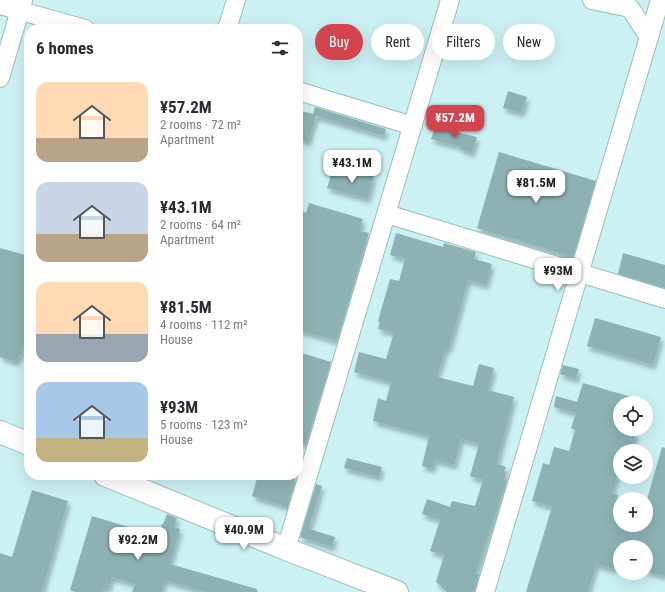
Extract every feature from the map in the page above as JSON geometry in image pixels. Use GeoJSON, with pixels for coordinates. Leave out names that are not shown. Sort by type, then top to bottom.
{"type":"FeatureCollection","features":[{"type":"Feature","properties":{"kind":"main road"},"geometry":{"type":"LineString","coordinates":[[0,432],[24,442]]}},
{"type":"Feature","properties":{"kind":"main road"},"geometry":{"type":"LineString","coordinates":[[117,480],[286,549],[397,592]]}},
{"type":"Feature","properties":{"kind":"street"},"geometry":{"type":"LineString","coordinates":[[229,24],[236,0]]}},
{"type":"Feature","properties":{"kind":"street"},"geometry":{"type":"LineString","coordinates":[[286,549],[450,0]]}},
{"type":"Feature","properties":{"kind":"street"},"geometry":{"type":"LineString","coordinates":[[592,0],[630,8],[649,37]]}},
{"type":"Feature","properties":{"kind":"street"},"geometry":{"type":"LineString","coordinates":[[485,592],[660,0]]}},
{"type":"Feature","properties":{"kind":"street"},"geometry":{"type":"LineString","coordinates":[[0,5],[22,5],[72,24]]}},
{"type":"Feature","properties":{"kind":"street"},"geometry":{"type":"LineString","coordinates":[[0,78],[22,5]]}},
{"type":"Feature","properties":{"kind":"street"},"geometry":{"type":"LineString","coordinates":[[303,93],[413,126]]}},
{"type":"Feature","properties":{"kind":"street"},"geometry":{"type":"LineString","coordinates":[[387,214],[665,299]]}},
{"type":"Feature","properties":{"kind":"building"},"geometry":{"type":"Polygon","coordinates":[[[508,91],[527,97],[522,113],[503,108],[508,91]]]}},
{"type":"Feature","properties":{"kind":"building"},"geometry":{"type":"Polygon","coordinates":[[[315,107],[386,129],[384,136],[316,116],[308,142],[303,140],[303,111],[313,114],[315,107]]]}},
{"type":"Feature","properties":{"kind":"building"},"geometry":{"type":"Polygon","coordinates":[[[435,127],[477,137],[472,153],[460,149],[461,147],[431,139],[435,127]]]}},
{"type":"Feature","properties":{"kind":"building"},"geometry":{"type":"Polygon","coordinates":[[[499,152],[596,181],[573,257],[477,228],[499,152]]]}},
{"type":"Feature","properties":{"kind":"building"},"geometry":{"type":"Polygon","coordinates":[[[353,169],[374,175],[368,199],[327,188],[332,172],[351,177],[353,169]]]}},
{"type":"Feature","properties":{"kind":"building"},"geometry":{"type":"Polygon","coordinates":[[[309,203],[363,219],[360,231],[369,233],[337,341],[303,331],[303,211],[306,213],[309,203]]]}},
{"type":"Feature","properties":{"kind":"building"},"geometry":{"type":"Polygon","coordinates":[[[396,233],[443,247],[444,243],[476,252],[474,259],[492,264],[486,285],[468,280],[449,349],[446,348],[437,377],[473,386],[479,364],[494,368],[488,390],[514,397],[497,464],[506,467],[504,472],[506,473],[504,480],[507,480],[476,573],[479,574],[475,592],[447,592],[436,582],[444,555],[430,551],[440,520],[422,514],[427,499],[450,507],[452,501],[475,506],[483,480],[470,476],[479,444],[461,439],[454,465],[435,460],[433,469],[422,466],[429,436],[373,421],[378,398],[386,401],[391,382],[354,372],[359,352],[386,359],[394,333],[378,329],[380,322],[378,321],[390,279],[399,281],[405,259],[390,255],[396,233]]]}},
{"type":"Feature","properties":{"kind":"building"},"geometry":{"type":"Polygon","coordinates":[[[0,248],[24,255],[24,345],[21,356],[19,355],[17,362],[0,357],[0,248]]]}},
{"type":"Feature","properties":{"kind":"building"},"geometry":{"type":"Polygon","coordinates":[[[623,253],[665,265],[665,288],[618,274],[623,253]]]}},
{"type":"Feature","properties":{"kind":"building"},"geometry":{"type":"Polygon","coordinates":[[[595,318],[661,337],[653,365],[587,346],[595,318]]]}},
{"type":"Feature","properties":{"kind":"building"},"geometry":{"type":"Polygon","coordinates":[[[303,354],[331,362],[306,445],[303,444],[303,354]]]}},
{"type":"Feature","properties":{"kind":"building"},"geometry":{"type":"Polygon","coordinates":[[[563,365],[579,369],[576,379],[560,374],[563,365]]]}},
{"type":"Feature","properties":{"kind":"building"},"geometry":{"type":"Polygon","coordinates":[[[583,383],[628,396],[613,396],[613,436],[635,436],[633,444],[613,444],[613,484],[615,484],[612,493],[613,532],[653,532],[653,492],[649,492],[651,484],[653,484],[653,478],[662,447],[665,448],[665,576],[653,573],[653,540],[613,540],[613,569],[596,564],[588,592],[526,592],[552,507],[532,501],[543,463],[549,465],[554,447],[569,451],[575,430],[571,428],[576,413],[554,407],[556,396],[577,402],[583,383]]]}},
{"type":"Feature","properties":{"kind":"building"},"geometry":{"type":"Polygon","coordinates":[[[347,458],[382,467],[379,477],[344,468],[347,458]]]}},
{"type":"Feature","properties":{"kind":"building"},"geometry":{"type":"Polygon","coordinates":[[[257,480],[295,480],[288,507],[252,496],[257,480]]]}},
{"type":"Feature","properties":{"kind":"building"},"geometry":{"type":"Polygon","coordinates":[[[316,484],[322,486],[309,529],[335,537],[332,547],[300,537],[316,484]]]}},
{"type":"Feature","properties":{"kind":"building"},"geometry":{"type":"Polygon","coordinates":[[[32,490],[68,501],[42,592],[0,592],[0,553],[12,557],[32,490]]]}},
{"type":"Feature","properties":{"kind":"building"},"geometry":{"type":"Polygon","coordinates":[[[167,514],[177,518],[174,527],[180,529],[170,564],[257,589],[257,592],[205,592],[165,580],[162,592],[132,592],[135,584],[112,577],[108,589],[103,587],[102,592],[76,592],[70,590],[92,516],[158,536],[167,514]]]}}]}
